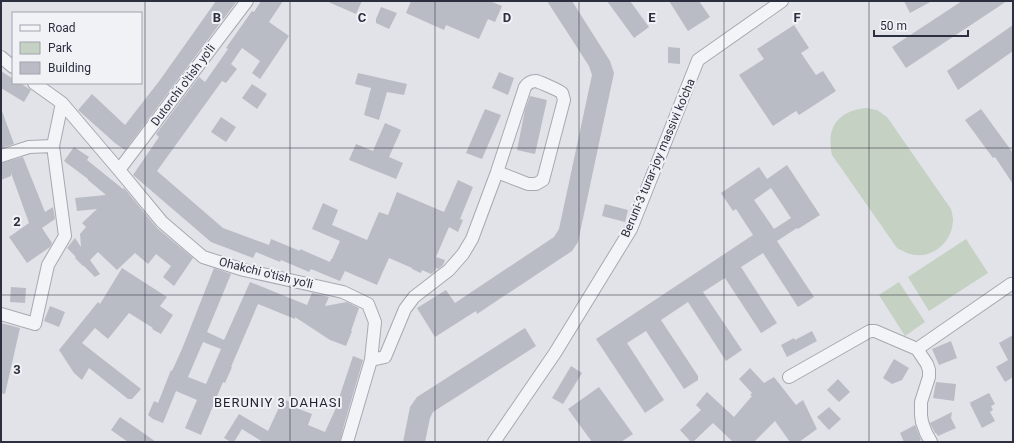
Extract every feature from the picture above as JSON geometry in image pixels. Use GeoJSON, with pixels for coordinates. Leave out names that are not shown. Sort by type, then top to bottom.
{"type":"FeatureCollection","features":[{"type":"Feature","properties":{"kind":"street","name":"Dutorchi o'tish yo'li"},"geometry":{"type":"LineString","coordinates":[[119,170],[247,1]]}},
{"type":"Feature","properties":{"kind":"street","name":"Beruni-3 turar-joy massivi ko'cha"},"geometry":{"type":"LineString","coordinates":[[494,442],[555,353],[631,229],[698,60],[782,1]]}},
{"type":"Feature","properties":{"kind":"street"},"geometry":{"type":"LineString","coordinates":[[1,57],[12,65]]}},
{"type":"Feature","properties":{"kind":"street"},"geometry":{"type":"LineString","coordinates":[[371,360],[386,357],[405,309],[414,297],[449,270],[468,247],[497,172],[525,87],[536,81],[562,93],[564,100],[543,180],[536,184],[528,184],[497,172]]}},
{"type":"Feature","properties":{"kind":"street","name":"Ohakchi o'tish yo'li"},"geometry":{"type":"LineString","coordinates":[[35,84],[62,103],[162,222],[203,257],[244,270],[343,292],[368,304],[375,322],[371,360],[347,442]]}},
{"type":"Feature","properties":{"kind":"street"},"geometry":{"type":"LineString","coordinates":[[1,314],[35,324],[48,265],[65,236],[52,146],[62,103]]}},
{"type":"Feature","properties":{"kind":"street"},"geometry":{"type":"LineString","coordinates":[[1,156],[29,146],[52,146]]}},
{"type":"Feature","properties":{"kind":"street"},"geometry":{"type":"LineString","coordinates":[[917,349],[1011,284]]}},
{"type":"Feature","properties":{"kind":"street"},"geometry":{"type":"LineString","coordinates":[[789,377],[870,331],[875,331],[917,349],[927,364],[929,370],[921,402],[921,415],[926,433],[931,442]]}},
{"type":"Feature","properties":{"kind":"green space"},"geometry":{"type":"Polygon","coordinates":[[[866,108],[877,110],[887,117],[951,209],[953,221],[950,235],[942,246],[930,253],[913,255],[897,248],[832,155],[831,136],[836,122],[848,113],[866,108]]]}},
{"type":"Feature","properties":{"kind":"green space"},"geometry":{"type":"Polygon","coordinates":[[[966,239],[988,273],[929,311],[908,277],[966,239]]]}},
{"type":"Feature","properties":{"kind":"green space"},"geometry":{"type":"Polygon","coordinates":[[[899,282],[925,322],[905,336],[879,295],[899,282]]]}},
{"type":"Feature","properties":{"kind":"building"},"geometry":{"type":"Polygon","coordinates":[[[216,1],[237,1],[125,150],[78,110],[92,94],[125,125],[160,80],[216,1]]]}},
{"type":"Feature","properties":{"kind":"building"},"geometry":{"type":"Polygon","coordinates":[[[261,1],[283,1],[269,22],[289,36],[260,79],[252,73],[260,61],[242,48],[231,64],[237,69],[226,83],[222,81],[157,171],[223,228],[269,245],[271,239],[300,251],[300,249],[330,262],[340,241],[312,229],[323,203],[338,210],[332,225],[367,240],[379,212],[388,215],[397,192],[444,212],[458,180],[473,187],[460,219],[463,220],[458,232],[449,227],[436,257],[445,260],[443,265],[438,269],[436,268],[431,274],[422,270],[421,273],[389,258],[377,285],[345,271],[340,281],[311,269],[309,272],[281,260],[280,262],[256,252],[253,258],[211,242],[133,175],[159,137],[156,134],[199,77],[205,82],[228,49],[226,48],[252,11],[254,12],[261,1]]]}},
{"type":"Feature","properties":{"kind":"building"},"geometry":{"type":"Polygon","coordinates":[[[326,1],[362,1],[356,14],[326,1]]]}},
{"type":"Feature","properties":{"kind":"building"},"geometry":{"type":"Polygon","coordinates":[[[411,1],[490,1],[502,6],[495,22],[488,19],[479,39],[446,25],[444,30],[406,13],[411,1]]]}},
{"type":"Feature","properties":{"kind":"building"},"geometry":{"type":"Polygon","coordinates":[[[547,1],[572,1],[610,61],[614,73],[578,242],[572,251],[477,314],[476,311],[435,337],[417,308],[446,290],[455,303],[554,237],[559,229],[592,75],[589,66],[547,1]]]}},
{"type":"Feature","properties":{"kind":"building"},"geometry":{"type":"Polygon","coordinates":[[[607,1],[630,1],[649,27],[634,38],[607,1]]]}},
{"type":"Feature","properties":{"kind":"building"},"geometry":{"type":"Polygon","coordinates":[[[669,1],[699,1],[710,17],[688,31],[669,1]]]}},
{"type":"Feature","properties":{"kind":"building"},"geometry":{"type":"Polygon","coordinates":[[[904,1],[932,1],[910,13],[904,1]]]}},
{"type":"Feature","properties":{"kind":"building"},"geometry":{"type":"Polygon","coordinates":[[[962,1],[1007,1],[906,68],[892,47],[962,1]]]}},
{"type":"Feature","properties":{"kind":"building"},"geometry":{"type":"Polygon","coordinates":[[[381,7],[397,13],[389,29],[376,23],[381,7]]]}},
{"type":"Feature","properties":{"kind":"building"},"geometry":{"type":"Polygon","coordinates":[[[794,25],[809,48],[801,53],[816,75],[823,71],[836,91],[799,115],[796,111],[773,126],[739,75],[764,59],[757,49],[794,25]]]}},
{"type":"Feature","properties":{"kind":"building"},"geometry":{"type":"Polygon","coordinates":[[[1013,25],[1013,51],[958,90],[947,71],[1013,25]]]}},
{"type":"Feature","properties":{"kind":"building"},"geometry":{"type":"Polygon","coordinates":[[[668,47],[680,48],[680,64],[668,63],[668,47]]]}},
{"type":"Feature","properties":{"kind":"building"},"geometry":{"type":"Polygon","coordinates":[[[1,71],[12,78],[12,84],[22,84],[31,90],[24,102],[1,88],[1,71]]]}},
{"type":"Feature","properties":{"kind":"building"},"geometry":{"type":"Polygon","coordinates":[[[499,72],[514,78],[508,95],[492,88],[499,72]]]}},
{"type":"Feature","properties":{"kind":"building"},"geometry":{"type":"Polygon","coordinates":[[[358,73],[407,84],[404,95],[387,92],[379,120],[364,115],[371,88],[355,84],[358,73]]]}},
{"type":"Feature","properties":{"kind":"building"},"geometry":{"type":"Polygon","coordinates":[[[252,84],[267,94],[257,109],[242,98],[252,84]]]}},
{"type":"Feature","properties":{"kind":"building"},"geometry":{"type":"Polygon","coordinates":[[[530,96],[547,100],[535,154],[517,150],[525,110],[530,96]]]}},
{"type":"Feature","properties":{"kind":"building"},"geometry":{"type":"Polygon","coordinates":[[[485,109],[501,115],[482,159],[466,153],[485,109]]]}},
{"type":"Feature","properties":{"kind":"building"},"geometry":{"type":"Polygon","coordinates":[[[981,109],[1013,153],[1013,184],[995,157],[993,158],[965,120],[981,109]]]}},
{"type":"Feature","properties":{"kind":"building"},"geometry":{"type":"Polygon","coordinates":[[[1,111],[14,144],[1,148],[1,111]]]}},
{"type":"Feature","properties":{"kind":"building"},"geometry":{"type":"Polygon","coordinates":[[[221,117],[236,127],[226,142],[211,132],[221,117]]]}},
{"type":"Feature","properties":{"kind":"building"},"geometry":{"type":"Polygon","coordinates":[[[385,123],[401,130],[389,157],[403,163],[396,179],[349,160],[356,144],[373,151],[385,123]]]}},
{"type":"Feature","properties":{"kind":"building"},"geometry":{"type":"Polygon","coordinates":[[[74,147],[89,157],[87,160],[123,189],[124,188],[157,228],[193,258],[174,286],[163,277],[171,266],[156,254],[148,264],[135,253],[117,270],[98,252],[90,260],[100,274],[95,277],[67,248],[75,238],[81,247],[80,234],[86,227],[82,223],[97,209],[77,211],[75,198],[106,195],[64,161],[74,147]]]}},
{"type":"Feature","properties":{"kind":"building"},"geometry":{"type":"Polygon","coordinates":[[[23,157],[45,212],[53,207],[55,219],[42,228],[52,243],[50,247],[27,263],[9,237],[29,223],[11,173],[11,176],[1,180],[1,163],[23,157]]]}},
{"type":"Feature","properties":{"kind":"building"},"geometry":{"type":"Polygon","coordinates":[[[787,165],[820,215],[777,241],[814,297],[798,307],[763,253],[741,267],[777,323],[761,333],[725,278],[703,292],[742,350],[726,361],[688,302],[661,320],[698,376],[698,380],[684,389],[646,331],[627,343],[664,400],[645,413],[596,339],[753,235],[736,209],[733,211],[721,193],[759,167],[767,179],[787,165]],[[771,188],[754,200],[774,229],[791,218],[771,188]]]}},
{"type":"Feature","properties":{"kind":"building"},"geometry":{"type":"Polygon","coordinates":[[[605,204],[628,210],[625,222],[602,216],[605,204]]]}},
{"type":"Feature","properties":{"kind":"building"},"geometry":{"type":"Polygon","coordinates":[[[122,268],[167,297],[160,306],[173,315],[161,334],[129,313],[108,339],[95,328],[82,343],[141,389],[132,399],[128,399],[89,368],[82,380],[74,373],[59,350],[98,302],[100,304],[122,268]]]}},
{"type":"Feature","properties":{"kind":"building"},"geometry":{"type":"Polygon","coordinates":[[[214,268],[231,274],[207,332],[224,340],[250,282],[307,305],[312,293],[329,297],[325,306],[347,302],[359,308],[346,346],[330,340],[295,317],[295,319],[258,304],[232,367],[225,383],[223,382],[201,435],[185,428],[197,400],[176,391],[163,423],[148,415],[154,401],[158,403],[171,370],[172,371],[214,268]],[[203,342],[188,377],[206,384],[221,349],[203,342]]]}},
{"type":"Feature","properties":{"kind":"building"},"geometry":{"type":"Polygon","coordinates":[[[11,287],[26,288],[25,303],[10,302],[11,287]]]}},
{"type":"Feature","properties":{"kind":"building"},"geometry":{"type":"Polygon","coordinates":[[[50,306],[65,312],[59,327],[44,321],[50,306]]]}},
{"type":"Feature","properties":{"kind":"building"},"geometry":{"type":"Polygon","coordinates":[[[1,323],[20,328],[5,394],[1,393],[1,323]]]}},
{"type":"Feature","properties":{"kind":"building"},"geometry":{"type":"Polygon","coordinates":[[[525,328],[536,346],[433,412],[430,418],[425,442],[403,442],[410,407],[417,397],[525,328]]]}},
{"type":"Feature","properties":{"kind":"building"},"geometry":{"type":"Polygon","coordinates":[[[812,331],[817,341],[787,357],[781,345],[794,338],[795,340],[812,331]]]}},
{"type":"Feature","properties":{"kind":"building"},"geometry":{"type":"Polygon","coordinates":[[[1013,335],[1013,377],[1005,382],[996,367],[1008,360],[999,343],[1013,335]]]}},
{"type":"Feature","properties":{"kind":"building"},"geometry":{"type":"Polygon","coordinates":[[[951,341],[957,358],[939,365],[932,349],[951,341]]]}},
{"type":"Feature","properties":{"kind":"building"},"geometry":{"type":"Polygon","coordinates":[[[353,356],[363,360],[340,442],[263,442],[242,429],[234,442],[224,438],[239,414],[268,431],[283,399],[295,404],[294,407],[312,414],[308,425],[325,432],[335,410],[353,356]]]}},
{"type":"Feature","properties":{"kind":"building"},"geometry":{"type":"Polygon","coordinates":[[[894,359],[909,368],[902,380],[892,384],[883,378],[894,359]]]}},
{"type":"Feature","properties":{"kind":"building"},"geometry":{"type":"Polygon","coordinates":[[[571,366],[582,373],[563,404],[552,398],[571,366]]]}},
{"type":"Feature","properties":{"kind":"building"},"geometry":{"type":"Polygon","coordinates":[[[750,368],[764,383],[774,377],[796,405],[803,400],[817,429],[799,442],[790,442],[775,421],[754,442],[733,442],[713,423],[693,442],[691,442],[680,430],[701,410],[696,405],[707,392],[734,417],[752,396],[750,395],[752,393],[739,379],[750,368]]]}},
{"type":"Feature","properties":{"kind":"building"},"geometry":{"type":"Polygon","coordinates":[[[838,379],[850,392],[839,402],[827,390],[838,379]]]}},
{"type":"Feature","properties":{"kind":"building"},"geometry":{"type":"Polygon","coordinates":[[[936,382],[956,384],[954,401],[933,398],[936,382]]]}},
{"type":"Feature","properties":{"kind":"building"},"geometry":{"type":"Polygon","coordinates":[[[599,387],[633,434],[621,442],[592,442],[568,409],[599,387]]]}},
{"type":"Feature","properties":{"kind":"building"},"geometry":{"type":"Polygon","coordinates":[[[989,393],[995,404],[991,406],[993,410],[990,412],[995,421],[982,428],[970,404],[971,403],[969,403],[989,393]]]}},
{"type":"Feature","properties":{"kind":"building"},"geometry":{"type":"Polygon","coordinates":[[[829,407],[841,419],[829,430],[817,417],[829,407]]]}},
{"type":"Feature","properties":{"kind":"building"},"geometry":{"type":"Polygon","coordinates":[[[952,412],[951,418],[956,428],[938,436],[930,423],[952,412]]]}},
{"type":"Feature","properties":{"kind":"building"},"geometry":{"type":"Polygon","coordinates":[[[120,417],[156,442],[128,442],[111,430],[120,417]]]}},
{"type":"Feature","properties":{"kind":"building"},"geometry":{"type":"Polygon","coordinates":[[[915,425],[921,440],[917,442],[904,442],[900,433],[915,425]]]}},
{"type":"Feature","properties":{"kind":"district","name":"BERUNIY 3 DAHASI"},"geometry":{"type":"Point","coordinates":[278,402]}}]}
